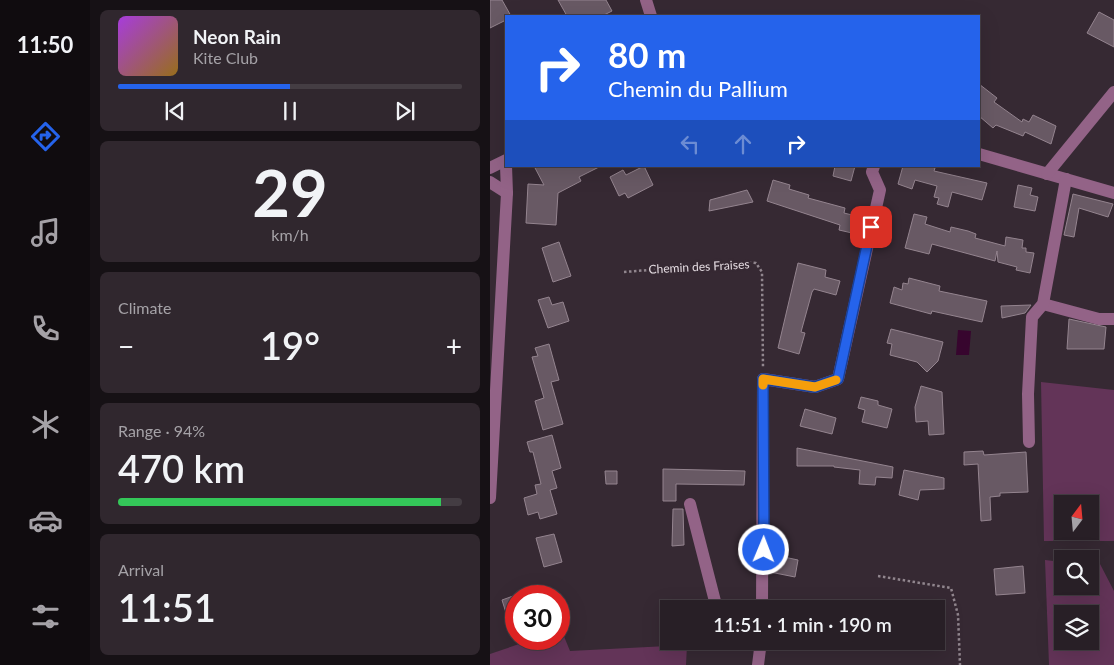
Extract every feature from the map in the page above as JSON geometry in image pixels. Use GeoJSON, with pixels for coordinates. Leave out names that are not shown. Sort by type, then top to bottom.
{"type":"FeatureCollection","features":[{"type":"Feature","properties":{"kind":"street"},"geometry":{"type":"LineString","coordinates":[[646,0],[651,15]]}},
{"type":"Feature","properties":{"kind":"street"},"geometry":{"type":"LineString","coordinates":[[1048,174],[1114,92]]}},
{"type":"Feature","properties":{"kind":"street"},"geometry":{"type":"LineString","coordinates":[[980,154],[1114,193]]}},
{"type":"Feature","properties":{"kind":"street"},"geometry":{"type":"LineString","coordinates":[[490,168],[505,160]]}},
{"type":"Feature","properties":{"kind":"street"},"geometry":{"type":"LineString","coordinates":[[490,498],[507,193],[506,167]]}},
{"type":"Feature","properties":{"kind":"street"},"geometry":{"type":"LineString","coordinates":[[762,600],[763,379],[815,387],[838,379],[880,190],[872,172],[874,167]]}},
{"type":"Feature","properties":{"kind":"street"},"geometry":{"type":"LineString","coordinates":[[1029,442],[1028,394],[1032,317],[1043,304],[1066,179]]}},
{"type":"Feature","properties":{"kind":"street"},"geometry":{"type":"LineString","coordinates":[[490,182],[507,193]]}},
{"type":"Feature","properties":{"kind":"street"},"geometry":{"type":"LineString","coordinates":[[1043,304],[1099,319],[1114,319]]}},
{"type":"Feature","properties":{"kind":"street"},"geometry":{"type":"LineString","coordinates":[[690,504],[715,600]]}},
{"type":"Feature","properties":{"kind":"street"},"geometry":{"type":"LineString","coordinates":[[758,665],[760,650]]}},
{"type":"Feature","properties":{"kind":"path","name":"Chemin des Fraises"},"geometry":{"type":"LineString","coordinates":[[624,272],[747,262],[756,264],[762,272],[763,379]]}},
{"type":"Feature","properties":{"kind":"path"},"geometry":{"type":"LineString","coordinates":[[878,576],[950,588],[958,615],[960,665]]}},
{"type":"Feature","properties":{"kind":"shaded area"},"geometry":{"type":"Polygon","coordinates":[[[958,330],[971,331],[969,355],[956,355],[958,330]]]}},
{"type":"Feature","properties":{"kind":"shaded area"},"geometry":{"type":"Polygon","coordinates":[[[1041,382],[1114,390],[1114,541],[1044,541],[1041,382]]]}},
{"type":"Feature","properties":{"kind":"shaded area"},"geometry":{"type":"Polygon","coordinates":[[[1045,560],[1054,561],[1054,595],[1099,595],[1100,564],[1114,591],[1114,665],[1049,665],[1045,560]]]}},
{"type":"Feature","properties":{"kind":"shaded area"},"geometry":{"type":"Polygon","coordinates":[[[660,646],[660,650],[687,650],[686,665],[490,665],[490,654],[505,649],[570,651],[660,646]]]}},
{"type":"Feature","properties":{"kind":"building"},"geometry":{"type":"Polygon","coordinates":[[[490,0],[502,0],[510,15],[505,15],[505,20],[490,28],[490,0]]]}},
{"type":"Feature","properties":{"kind":"building"},"geometry":{"type":"Polygon","coordinates":[[[558,0],[606,0],[612,11],[604,15],[566,15],[558,0]]]}},
{"type":"Feature","properties":{"kind":"building"},"geometry":{"type":"Polygon","coordinates":[[[1099,12],[1114,20],[1114,47],[1087,33],[1099,12]]]}},
{"type":"Feature","properties":{"kind":"building"},"geometry":{"type":"Polygon","coordinates":[[[980,85],[997,98],[994,102],[1022,122],[1023,119],[1029,122],[1033,115],[1056,126],[1051,144],[1025,132],[1023,136],[996,125],[993,128],[980,117],[980,85]]]}},
{"type":"Feature","properties":{"kind":"building"},"geometry":{"type":"Polygon","coordinates":[[[535,167],[599,167],[579,177],[581,181],[558,193],[556,225],[526,223],[528,184],[544,185],[535,167]]]}},
{"type":"Feature","properties":{"kind":"building"},"geometry":{"type":"Polygon","coordinates":[[[644,167],[653,185],[628,198],[625,193],[619,196],[610,177],[623,170],[626,175],[644,167]]]}},
{"type":"Feature","properties":{"kind":"building"},"geometry":{"type":"Polygon","coordinates":[[[835,167],[855,167],[851,181],[833,176],[835,167]]]}},
{"type":"Feature","properties":{"kind":"building"},"geometry":{"type":"Polygon","coordinates":[[[903,167],[931,167],[935,168],[934,171],[987,183],[982,200],[952,192],[948,207],[937,204],[939,198],[934,197],[937,186],[915,180],[912,189],[898,184],[903,167]]]}},
{"type":"Feature","properties":{"kind":"building"},"geometry":{"type":"Polygon","coordinates":[[[773,180],[790,185],[789,189],[809,195],[808,198],[845,208],[844,213],[856,216],[852,233],[839,230],[840,225],[767,201],[773,180]]]}},
{"type":"Feature","properties":{"kind":"building"},"geometry":{"type":"Polygon","coordinates":[[[1018,185],[1032,188],[1030,195],[1038,197],[1035,211],[1014,207],[1018,185]]]}},
{"type":"Feature","properties":{"kind":"building"},"geometry":{"type":"Polygon","coordinates":[[[747,190],[753,202],[709,211],[710,200],[747,190]]]}},
{"type":"Feature","properties":{"kind":"building"},"geometry":{"type":"Polygon","coordinates":[[[1073,194],[1113,204],[1108,217],[1079,208],[1074,237],[1064,235],[1073,194]]]}},
{"type":"Feature","properties":{"kind":"building"},"geometry":{"type":"Polygon","coordinates":[[[914,214],[927,217],[925,224],[950,232],[951,227],[968,231],[976,234],[975,238],[1005,246],[1006,237],[1023,240],[1022,248],[1026,248],[1026,252],[1034,253],[1030,273],[1016,270],[1017,267],[998,262],[997,251],[995,261],[932,244],[929,254],[905,248],[914,214]]]}},
{"type":"Feature","properties":{"kind":"building"},"geometry":{"type":"Polygon","coordinates":[[[559,242],[571,276],[553,282],[542,248],[559,242]]]}},
{"type":"Feature","properties":{"kind":"building"},"geometry":{"type":"Polygon","coordinates":[[[798,263],[826,270],[825,277],[840,281],[836,295],[814,289],[812,292],[801,332],[805,333],[799,354],[778,348],[798,263]]]}},
{"type":"Feature","properties":{"kind":"building"},"geometry":{"type":"Polygon","coordinates":[[[909,278],[940,286],[939,291],[987,301],[982,322],[932,311],[931,314],[890,303],[894,287],[902,290],[903,283],[908,284],[909,278]]]}},
{"type":"Feature","properties":{"kind":"building"},"geometry":{"type":"Polygon","coordinates":[[[549,297],[552,305],[563,302],[569,321],[548,328],[538,300],[549,297]]]}},
{"type":"Feature","properties":{"kind":"building"},"geometry":{"type":"Polygon","coordinates":[[[1031,305],[1025,313],[1002,318],[1001,306],[1031,305]]]}},
{"type":"Feature","properties":{"kind":"building"},"geometry":{"type":"Polygon","coordinates":[[[1069,319],[1106,327],[1104,349],[1067,349],[1069,319]]]}},
{"type":"Feature","properties":{"kind":"building"},"geometry":{"type":"Polygon","coordinates":[[[891,329],[943,342],[938,361],[927,372],[917,362],[890,355],[892,344],[887,343],[891,329]]]}},
{"type":"Feature","properties":{"kind":"building"},"geometry":{"type":"Polygon","coordinates":[[[549,344],[559,380],[551,382],[563,424],[543,430],[535,401],[544,398],[532,357],[538,356],[535,348],[549,344]]]}},
{"type":"Feature","properties":{"kind":"building"},"geometry":{"type":"Polygon","coordinates":[[[921,386],[942,392],[944,434],[929,435],[928,421],[916,422],[915,407],[921,386]]]}},
{"type":"Feature","properties":{"kind":"building"},"geometry":{"type":"Polygon","coordinates":[[[861,397],[878,401],[878,405],[892,409],[887,428],[862,422],[865,410],[858,408],[861,397]]]}},
{"type":"Feature","properties":{"kind":"building"},"geometry":{"type":"Polygon","coordinates":[[[805,409],[836,418],[832,434],[800,426],[805,409]]]}},
{"type":"Feature","properties":{"kind":"building"},"geometry":{"type":"Polygon","coordinates":[[[552,435],[561,468],[552,471],[557,488],[550,490],[557,514],[540,519],[538,512],[528,515],[524,498],[537,494],[535,485],[541,484],[533,452],[530,452],[527,442],[552,435]]]}},
{"type":"Feature","properties":{"kind":"building"},"geometry":{"type":"Polygon","coordinates":[[[797,448],[893,467],[892,478],[876,477],[875,485],[859,484],[860,470],[834,466],[797,466],[797,448]]]}},
{"type":"Feature","properties":{"kind":"building"},"geometry":{"type":"Polygon","coordinates":[[[983,451],[984,455],[1026,452],[1028,492],[1000,493],[1000,496],[990,497],[991,520],[981,521],[978,464],[964,465],[964,452],[983,451]]]}},
{"type":"Feature","properties":{"kind":"building"},"geometry":{"type":"Polygon","coordinates":[[[663,469],[745,471],[744,485],[676,484],[676,501],[663,501],[663,469]]]}},
{"type":"Feature","properties":{"kind":"building"},"geometry":{"type":"Polygon","coordinates":[[[904,470],[944,478],[944,489],[920,490],[918,500],[899,495],[904,470]]]}},
{"type":"Feature","properties":{"kind":"building"},"geometry":{"type":"Polygon","coordinates":[[[605,471],[617,471],[617,484],[606,484],[605,471]]]}},
{"type":"Feature","properties":{"kind":"building"},"geometry":{"type":"Polygon","coordinates":[[[673,509],[683,509],[684,545],[672,546],[673,509]]]}},
{"type":"Feature","properties":{"kind":"building"},"geometry":{"type":"Polygon","coordinates":[[[554,534],[562,562],[544,567],[536,538],[554,534]]]}},
{"type":"Feature","properties":{"kind":"building"},"geometry":{"type":"Polygon","coordinates":[[[770,554],[798,560],[795,577],[770,572],[770,554]]]}},
{"type":"Feature","properties":{"kind":"building"},"geometry":{"type":"Polygon","coordinates":[[[1023,566],[1025,593],[996,595],[994,569],[1023,566]]]}},
{"type":"Feature","properties":{"kind":"building"},"geometry":{"type":"Polygon","coordinates":[[[505,599],[505,610],[502,600],[505,599]]]}},
{"type":"Feature","properties":{"kind":"slow traffic"},"geometry":{"type":"LineString","coordinates":[[763,385],[763,379],[815,387],[836,380]]}},
{"type":"Feature","properties":{"kind":"route"},"geometry":{"type":"LineString","coordinates":[[764,550],[763,379],[815,387],[838,379],[871,227]]}}]}
